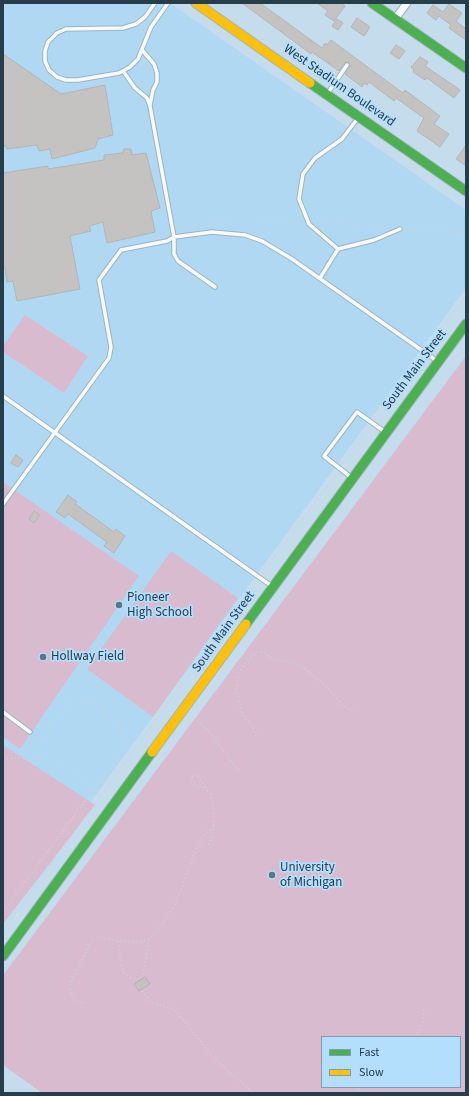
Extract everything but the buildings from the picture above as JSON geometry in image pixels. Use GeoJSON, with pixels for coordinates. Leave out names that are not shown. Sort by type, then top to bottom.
{"type":"FeatureCollection","features":[{"type":"Feature","properties":{"kind":"main road","name":"West Stadium Boulevard"},"geometry":{"type":"LineString","coordinates":[[196,3],[466,191]]}},
{"type":"Feature","properties":{"kind":"main road"},"geometry":{"type":"LineString","coordinates":[[372,3],[466,68]]}},
{"type":"Feature","properties":{"kind":"main road","name":"South Main Street"},"geometry":{"type":"LineString","coordinates":[[3,956],[385,432],[466,324]]}},
{"type":"Feature","properties":{"kind":"street"},"geometry":{"type":"LineString","coordinates":[[395,19],[407,3]]}},
{"type":"Feature","properties":{"kind":"lane"},"geometry":{"type":"LineString","coordinates":[[155,3],[145,17],[136,24],[123,28],[66,29],[52,38],[45,51],[45,61],[50,70],[57,77],[66,80],[78,80],[123,71],[138,59],[151,27],[168,3]]}},
{"type":"Feature","properties":{"kind":"lane"},"geometry":{"type":"LineString","coordinates":[[142,50],[155,65],[157,73],[157,82],[153,90],[150,106]]}},
{"type":"Feature","properties":{"kind":"lane"},"geometry":{"type":"LineString","coordinates":[[328,94],[347,65]]}},
{"type":"Feature","properties":{"kind":"lane"},"geometry":{"type":"LineString","coordinates":[[123,71],[134,88],[147,98],[150,106],[174,237],[174,254],[178,261],[215,288]]}},
{"type":"Feature","properties":{"kind":"lane"},"geometry":{"type":"LineString","coordinates":[[338,249],[321,237],[307,220],[299,199],[303,174],[315,158],[342,139],[359,116]]}},
{"type":"Feature","properties":{"kind":"lane"},"geometry":{"type":"LineString","coordinates":[[320,278],[338,249],[374,240],[400,228]]}},
{"type":"Feature","properties":{"kind":"lane"},"geometry":{"type":"LineString","coordinates":[[3,504],[109,358],[111,347],[99,280],[121,250],[167,242],[174,237],[212,232],[245,235],[262,241],[320,278],[438,361]]}},
{"type":"Feature","properties":{"kind":"lane"},"geometry":{"type":"LineString","coordinates":[[3,396],[273,587]]}},
{"type":"Feature","properties":{"kind":"lane"},"geometry":{"type":"LineString","coordinates":[[352,478],[324,456],[357,412],[385,432]]}},
{"type":"Feature","properties":{"kind":"lane"},"geometry":{"type":"LineString","coordinates":[[3,712],[30,732]]}},
{"type":"Feature","properties":{"kind":"path"},"geometry":{"type":"LineString","coordinates":[[180,229],[237,216],[466,232]]}},
{"type":"Feature","properties":{"kind":"path"},"geometry":{"type":"LineString","coordinates":[[264,572],[340,468],[370,421],[394,388],[408,375],[424,351],[466,296]]}},
{"type":"Feature","properties":{"kind":"path"},"geometry":{"type":"LineString","coordinates":[[89,452],[92,446]]}},
{"type":"Feature","properties":{"kind":"path"},"geometry":{"type":"LineString","coordinates":[[3,930],[254,585]]}},
{"type":"Feature","properties":{"kind":"path"},"geometry":{"type":"LineString","coordinates":[[256,736],[252,725],[244,718],[236,690],[238,675],[244,664],[257,652],[263,652],[273,659],[292,662],[301,666],[326,686],[332,695],[342,705],[353,711]]}},
{"type":"Feature","properties":{"kind":"path"},"geometry":{"type":"LineString","coordinates":[[3,912],[108,770],[122,747],[127,734],[120,723],[94,701],[75,698],[70,700],[37,745],[18,759]]}},
{"type":"Feature","properties":{"kind":"path"},"geometry":{"type":"LineString","coordinates":[[194,718],[209,731],[239,771]]}},
{"type":"Feature","properties":{"kind":"path"},"geometry":{"type":"LineString","coordinates":[[3,758],[49,759],[65,765],[89,785],[90,794]]}},
{"type":"Feature","properties":{"kind":"path"},"geometry":{"type":"LineString","coordinates":[[205,787],[193,786],[190,782],[190,778],[194,775],[198,776],[211,795],[214,808],[214,826],[213,835],[208,846]]}},
{"type":"Feature","properties":{"kind":"path"},"geometry":{"type":"LineString","coordinates":[[82,1003],[76,1002],[71,995],[70,986],[73,976],[92,941],[98,937],[106,937],[118,941],[138,942],[149,939],[158,932],[175,904],[197,847],[203,836],[214,826]]}},
{"type":"Feature","properties":{"kind":"path"},"geometry":{"type":"LineString","coordinates":[[118,941],[121,966],[124,973],[131,978],[140,979],[144,975],[149,939]]}},
{"type":"Feature","properties":{"kind":"path"},"geometry":{"type":"LineString","coordinates":[[142,991],[150,1002],[175,1010],[212,1056],[253,1093]]}},
{"type":"Feature","properties":{"kind":"path"},"geometry":{"type":"LineString","coordinates":[[416,1036],[422,1024],[424,1009]]}},
{"type":"Feature","properties":{"kind":"path"},"geometry":{"type":"LineString","coordinates":[[357,1088],[366,1093]]}},
{"type":"Feature","properties":{"kind":"shaded area","name":"Pioneer High School"},"geometry":{"type":"Polygon","coordinates":[[[3,3],[170,3],[466,210],[466,288],[3,922],[3,3]]]}},
{"type":"Feature","properties":{"kind":"shaded area"},"geometry":{"type":"Polygon","coordinates":[[[25,315],[88,356],[64,393],[3,352],[3,346],[25,315]]]}},
{"type":"Feature","properties":{"kind":"shaded area","name":"University of Michigan"},"geometry":{"type":"Polygon","coordinates":[[[466,356],[466,1093],[42,1093],[3,1065],[4,974],[466,356]]]}},
{"type":"Feature","properties":{"kind":"shaded area","name":"Hollway Field"},"geometry":{"type":"Polygon","coordinates":[[[3,482],[139,576],[20,749],[3,737],[3,482]]]}},
{"type":"Feature","properties":{"kind":"shaded area"},"geometry":{"type":"Polygon","coordinates":[[[171,551],[238,598],[153,717],[87,669],[171,551]]]}},
{"type":"Feature","properties":{"kind":"shaded area"},"geometry":{"type":"Polygon","coordinates":[[[3,745],[95,805],[3,924],[3,745]]]}},
{"type":"Feature","properties":{"kind":"traffic: fast"},"geometry":{"type":"LineString","coordinates":[[372,3],[466,68]]}},
{"type":"Feature","properties":{"kind":"traffic: fast"},"geometry":{"type":"LineString","coordinates":[[310,83],[466,191]]}},
{"type":"Feature","properties":{"kind":"traffic: fast"},"geometry":{"type":"LineString","coordinates":[[246,624],[466,324]]}},
{"type":"Feature","properties":{"kind":"traffic: fast"},"geometry":{"type":"LineString","coordinates":[[3,956],[152,752]]}},
{"type":"Feature","properties":{"kind":"traffic: slow"},"geometry":{"type":"LineString","coordinates":[[196,3],[310,83]]}},
{"type":"Feature","properties":{"kind":"traffic: slow"},"geometry":{"type":"LineString","coordinates":[[152,752],[246,624]]}},
{"type":"Feature","properties":{"kind":"place","name":"Pioneer High School"},"geometry":{"type":"Point","coordinates":[119,605]}},
{"type":"Feature","properties":{"kind":"place","name":"Hollway Field"},"geometry":{"type":"Point","coordinates":[43,657]}},
{"type":"Feature","properties":{"kind":"place","name":"University of Michigan"},"geometry":{"type":"Point","coordinates":[272,875]}}]}
